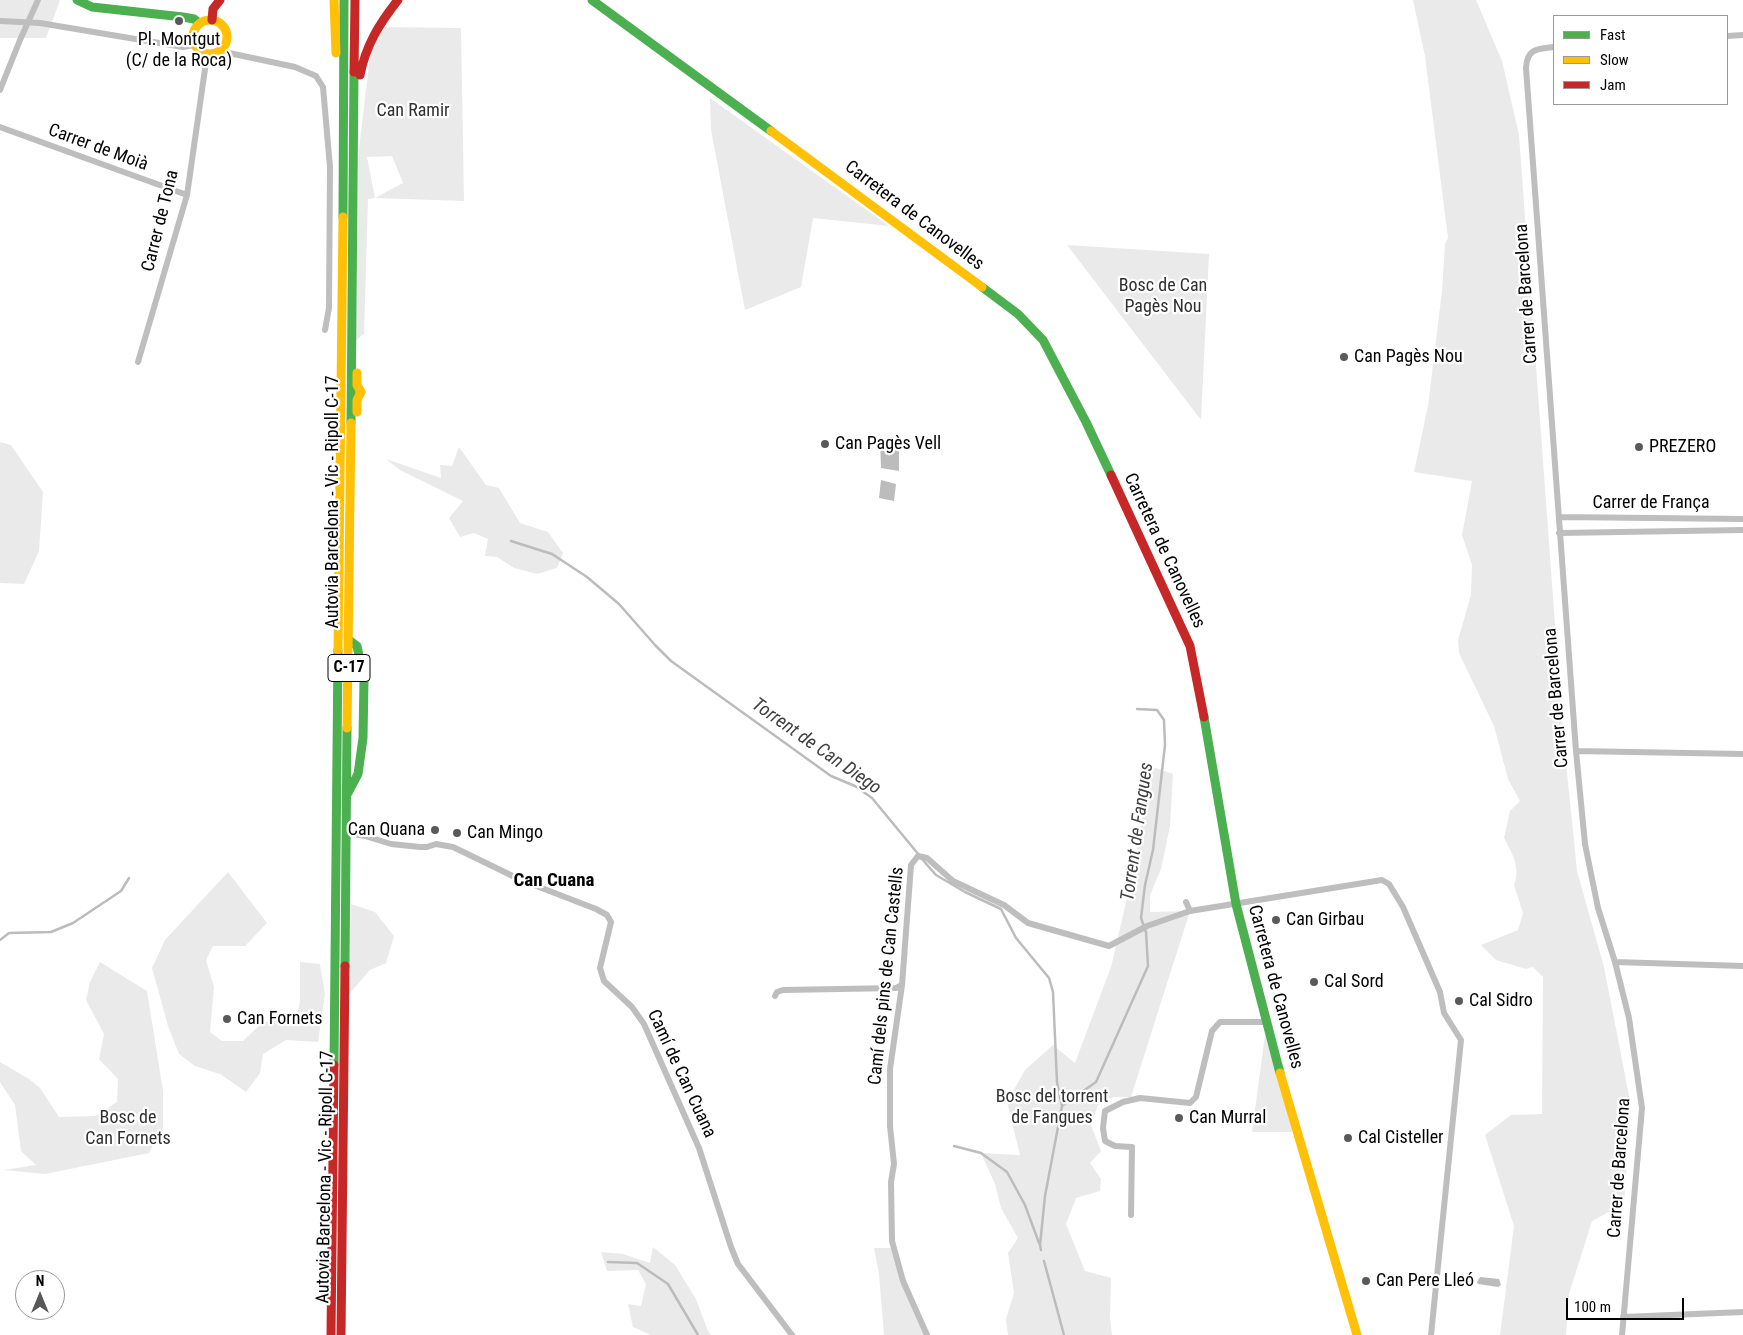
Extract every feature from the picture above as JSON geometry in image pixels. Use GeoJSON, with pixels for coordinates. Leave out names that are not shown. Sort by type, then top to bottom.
{"type":"FeatureCollection","features":[{"type":"Feature","properties":{"kind":"main road"},"geometry":{"type":"LineString","coordinates":[[77,0],[92,7],[183,17],[194,19],[199,23]]}},
{"type":"Feature","properties":{"kind":"main road"},"geometry":{"type":"LineString","coordinates":[[212,20],[214,9],[220,0]]}},
{"type":"Feature","properties":{"kind":"main road"},"geometry":{"type":"LineString","coordinates":[[334,0],[338,100],[343,145]]}},
{"type":"Feature","properties":{"kind":"main road","name":"Autovia Barcelona - Vic - Ripoll C-17"},"geometry":{"type":"LineString","coordinates":[[331,1335],[344,0]]}},
{"type":"Feature","properties":{"kind":"main road"},"geometry":{"type":"LineString","coordinates":[[354,117],[355,0]]}},
{"type":"Feature","properties":{"kind":"main road"},"geometry":{"type":"LineString","coordinates":[[354,117],[361,64],[368,41],[376,26],[398,0]]}},
{"type":"Feature","properties":{"kind":"main road","name":"Carretera de Canovelles"},"geometry":{"type":"LineString","coordinates":[[592,0],[1018,314],[1043,340],[1086,422],[1190,646],[1199,684],[1236,904],[1291,1114],[1357,1335]]}},
{"type":"Feature","properties":{"kind":"main road"},"geometry":{"type":"LineString","coordinates":[[212,20],[223,25],[227,33],[227,42],[217,54],[206,55],[194,45],[192,37],[194,28],[199,23],[212,20]]}},
{"type":"Feature","properties":{"kind":"main road","name":"Autovia Barcelona - Vic - Ripoll C-17"},"geometry":{"type":"LineString","coordinates":[[341,1335],[350,448],[357,427],[357,400],[361,392],[357,385],[356,350],[351,340],[354,117]]}},
{"type":"Feature","properties":{"kind":"main road"},"geometry":{"type":"LineString","coordinates":[[347,794],[358,774],[363,738],[364,682],[357,646],[349,640]]}},
{"type":"Feature","properties":{"kind":"street"},"geometry":{"type":"LineString","coordinates":[[0,90],[38,0]]}},
{"type":"Feature","properties":{"kind":"street"},"geometry":{"type":"LineString","coordinates":[[0,21],[40,23],[183,47],[194,45]]}},
{"type":"Feature","properties":{"kind":"street"},"geometry":{"type":"LineString","coordinates":[[1728,36],[1743,35]]}},
{"type":"Feature","properties":{"kind":"street","name":"Carrer de Barcelona"},"geometry":{"type":"LineString","coordinates":[[1553,47],[1537,49],[1530,53],[1526,60],[1526,68],[1576,751],[1585,844],[1598,908],[1615,962],[1629,1018],[1642,1108],[1622,1335]]}},
{"type":"Feature","properties":{"kind":"street"},"geometry":{"type":"LineString","coordinates":[[223,49],[229,53],[295,67],[316,76],[323,87],[330,167],[329,308],[325,330]]}},
{"type":"Feature","properties":{"kind":"street","name":"Carrer de Tona"},"geometry":{"type":"LineString","coordinates":[[138,362],[187,195],[206,55]]}},
{"type":"Feature","properties":{"kind":"street","name":"Carrer de Moià"},"geometry":{"type":"LineString","coordinates":[[0,127],[187,195]]}},
{"type":"Feature","properties":{"kind":"street","name":"Carrer de França"},"geometry":{"type":"LineString","coordinates":[[1559,517],[1743,519]]}},
{"type":"Feature","properties":{"kind":"street","name":"Carrer de França"},"geometry":{"type":"LineString","coordinates":[[1559,533],[1743,530]]}},
{"type":"Feature","properties":{"kind":"street"},"geometry":{"type":"LineString","coordinates":[[1576,751],[1743,754]]}},
{"type":"Feature","properties":{"kind":"street","name":"Camí de Can Cuana"},"geometry":{"type":"LineString","coordinates":[[347,833],[391,844],[427,847],[436,844],[453,847],[521,880],[607,915],[611,922],[600,968],[604,981],[632,1007],[644,1024],[699,1148],[738,1264],[792,1335]]}},
{"type":"Feature","properties":{"kind":"street","name":"Camí dels pins de Can Castells"},"geometry":{"type":"LineString","coordinates":[[927,1335],[904,1281],[892,1240],[891,1182],[894,1164],[890,1126],[890,1069],[902,985],[911,867],[918,856],[927,858],[954,880],[1004,905],[1028,923],[1109,946],[1144,928],[1190,911],[1382,880],[1388,884],[1403,907],[1440,992],[1444,1012],[1461,1040],[1431,1335]]}},
{"type":"Feature","properties":{"kind":"street"},"geometry":{"type":"LineString","coordinates":[[1186,902],[1190,911]]}},
{"type":"Feature","properties":{"kind":"street"},"geometry":{"type":"LineString","coordinates":[[1615,962],[1743,966]]}},
{"type":"Feature","properties":{"kind":"street"},"geometry":{"type":"LineString","coordinates":[[775,996],[777,992],[783,990],[896,988],[902,985]]}},
{"type":"Feature","properties":{"kind":"street"},"geometry":{"type":"LineString","coordinates":[[1130,1215],[1132,1147],[1115,1146],[1105,1142],[1103,1128],[1105,1111],[1123,1102],[1140,1098],[1190,1103],[1196,1097],[1212,1031],[1220,1022],[1267,1022]]}},
{"type":"Feature","properties":{"kind":"street"},"geometry":{"type":"LineString","coordinates":[[1623,1317],[1743,1312]]}},
{"type":"Feature","properties":{"kind":"green space"},"geometry":{"type":"Polygon","coordinates":[[[0,0],[60,0],[46,38],[0,38],[0,0]]]}},
{"type":"Feature","properties":{"kind":"green space"},"geometry":{"type":"Polygon","coordinates":[[[1413,0],[1476,0],[1502,61],[1519,135],[1563,733],[1577,871],[1604,967],[1631,1106],[1624,1204],[1592,1221],[1569,1294],[1566,1335],[1500,1335],[1514,1226],[1485,1135],[1511,1115],[1542,1114],[1543,977],[1533,967],[1526,969],[1496,960],[1481,945],[1518,930],[1523,913],[1514,885],[1517,873],[1515,861],[1504,838],[1510,811],[1520,801],[1508,779],[1494,726],[1459,653],[1458,640],[1471,595],[1472,565],[1462,535],[1472,481],[1414,472],[1428,406],[1442,291],[1445,244],[1448,238],[1425,56],[1413,0]]]}},
{"type":"Feature","properties":{"kind":"green space","name":"Can Ramir"},"geometry":{"type":"Polygon","coordinates":[[[382,27],[461,28],[464,201],[368,199],[364,334],[356,340],[358,157],[371,48],[382,27]],[[392,156],[367,157],[375,198],[403,183],[392,156]]]}},
{"type":"Feature","properties":{"kind":"green space"},"geometry":{"type":"Polygon","coordinates":[[[710,98],[889,226],[813,218],[801,287],[745,310],[711,130],[710,98]]]}},
{"type":"Feature","properties":{"kind":"green space","name":"Bosc de Can Pagès Nou"},"geometry":{"type":"Polygon","coordinates":[[[1067,245],[1209,254],[1201,420],[1067,245]]]}},
{"type":"Feature","properties":{"kind":"green space"},"geometry":{"type":"Polygon","coordinates":[[[0,442],[11,445],[43,492],[39,551],[24,584],[0,583],[0,442]]]}},
{"type":"Feature","properties":{"kind":"green space"},"geometry":{"type":"Polygon","coordinates":[[[459,447],[486,485],[499,488],[520,523],[548,532],[563,553],[557,568],[537,574],[514,568],[497,557],[485,556],[488,539],[474,533],[460,537],[449,518],[463,501],[400,470],[386,459],[441,478],[440,465],[452,466],[459,447]]]}},
{"type":"Feature","properties":{"kind":"green space","name":"Bosc del torrent de Fangues"},"geometry":{"type":"Polygon","coordinates":[[[1150,766],[1173,774],[1170,826],[1161,869],[1150,895],[1150,912],[1190,911],[1131,1097],[1114,1097],[1098,1105],[1091,1125],[1101,1151],[1090,1163],[1101,1179],[1100,1191],[1076,1198],[1066,1224],[1085,1271],[1111,1278],[1110,1318],[1112,1335],[1008,1335],[1006,1319],[1014,1293],[1008,1253],[1018,1238],[1001,1208],[995,1184],[981,1153],[1020,1155],[1007,1102],[1025,1070],[1053,1045],[1075,1063],[1111,967],[1133,872],[1150,766]]]}},
{"type":"Feature","properties":{"kind":"green space","name":"Bosc de Can Fornets"},"geometry":{"type":"Polygon","coordinates":[[[228,872],[267,923],[245,946],[213,946],[206,960],[214,987],[210,1032],[222,1041],[243,1041],[263,1022],[296,1020],[300,1001],[300,962],[320,964],[325,994],[318,1042],[286,1040],[263,1054],[260,1073],[246,1092],[220,1074],[195,1066],[179,1054],[168,1026],[152,968],[165,940],[228,872]]]}},
{"type":"Feature","properties":{"kind":"green space"},"geometry":{"type":"Polygon","coordinates":[[[351,904],[375,912],[394,936],[386,963],[370,970],[349,994],[351,904]]]}},
{"type":"Feature","properties":{"kind":"green space","name":"Bosc de Can Fornets"},"geometry":{"type":"Polygon","coordinates":[[[100,962],[147,991],[163,1091],[163,1127],[149,1153],[45,1174],[4,1170],[36,1165],[21,1151],[15,1105],[0,1082],[0,1062],[29,1079],[40,1088],[59,1117],[95,1116],[117,1102],[118,1079],[99,1059],[104,1034],[86,1000],[90,982],[100,962]]]}},
{"type":"Feature","properties":{"kind":"green space"},"geometry":{"type":"Polygon","coordinates":[[[1265,1035],[1293,1132],[1252,1132],[1265,1035]]]}},
{"type":"Feature","properties":{"kind":"green space"},"geometry":{"type":"Polygon","coordinates":[[[653,1247],[675,1265],[696,1299],[711,1335],[651,1335],[633,1327],[628,1304],[641,1306],[646,1284],[638,1270],[607,1271],[601,1252],[623,1254],[650,1263],[653,1247]]]}},
{"type":"Feature","properties":{"kind":"green space"},"geometry":{"type":"Polygon","coordinates":[[[874,1248],[894,1248],[927,1335],[884,1335],[879,1274],[874,1248]]]}},
{"type":"Feature","properties":{"kind":"shaded area"},"geometry":{"type":"Polygon","coordinates":[[[880,440],[899,440],[899,471],[881,468],[880,440]]]}},
{"type":"Feature","properties":{"kind":"shaded area"},"geometry":{"type":"Polygon","coordinates":[[[881,480],[896,484],[894,501],[879,498],[881,480]]]}},
{"type":"Feature","properties":{"kind":"shaded area"},"geometry":{"type":"Polygon","coordinates":[[[1480,1277],[1499,1279],[1501,1285],[1498,1287],[1478,1284],[1477,1282],[1480,1277]]]}},
{"type":"Feature","properties":{"kind":"waterway","name":"Torrent de Can Diego"},"geometry":{"type":"LineString","coordinates":[[511,541],[552,554],[587,577],[619,604],[671,661],[831,776],[855,786],[872,798],[919,855]]}},
{"type":"Feature","properties":{"kind":"waterway","name":"Torrent de Fangues"},"geometry":{"type":"LineString","coordinates":[[1041,1250],[1045,1196],[1062,1106],[1096,1082],[1148,966],[1146,932],[1141,918],[1145,885],[1153,850],[1165,745],[1164,720],[1157,710],[1137,709]]}},
{"type":"Feature","properties":{"kind":"waterway","name":"Torrent de Can Diego"},"geometry":{"type":"LineString","coordinates":[[922,859],[936,875],[965,892],[1001,909],[1016,938],[1049,978],[1053,992],[1057,1082],[1062,1106]]}},
{"type":"Feature","properties":{"kind":"waterway"},"geometry":{"type":"LineString","coordinates":[[0,940],[9,933],[51,932],[73,923],[121,891],[129,878]]}},
{"type":"Feature","properties":{"kind":"waterway"},"geometry":{"type":"LineString","coordinates":[[954,1146],[981,1153],[1007,1172],[1025,1205],[1039,1243]]}},
{"type":"Feature","properties":{"kind":"waterway","name":"Torrent de Fangues"},"geometry":{"type":"LineString","coordinates":[[1044,1261],[1064,1335]]}},
{"type":"Feature","properties":{"kind":"waterway"},"geometry":{"type":"LineString","coordinates":[[608,1262],[637,1263],[668,1284],[698,1335]]}},
{"type":"Feature","properties":{"kind":"traffic: fast"},"geometry":{"type":"LineString","coordinates":[[77,0],[92,7],[183,17],[194,19],[199,23]]}},
{"type":"Feature","properties":{"kind":"traffic: fast"},"geometry":{"type":"LineString","coordinates":[[343,217],[344,0]]}},
{"type":"Feature","properties":{"kind":"traffic: fast"},"geometry":{"type":"LineString","coordinates":[[592,0],[771,131]]}},
{"type":"Feature","properties":{"kind":"traffic: fast"},"geometry":{"type":"LineString","coordinates":[[351,423],[354,72]]}},
{"type":"Feature","properties":{"kind":"traffic: fast"},"geometry":{"type":"LineString","coordinates":[[982,287],[1018,314],[1043,340],[1086,422],[1111,475]]}},
{"type":"Feature","properties":{"kind":"traffic: fast"},"geometry":{"type":"LineString","coordinates":[[348,793],[358,774],[363,738],[364,680],[357,646],[349,640]]}},
{"type":"Feature","properties":{"kind":"traffic: fast"},"geometry":{"type":"LineString","coordinates":[[334,1065],[338,650]]}},
{"type":"Feature","properties":{"kind":"traffic: fast"},"geometry":{"type":"LineString","coordinates":[[1204,717],[1236,904],[1280,1073]]}},
{"type":"Feature","properties":{"kind":"traffic: fast"},"geometry":{"type":"LineString","coordinates":[[345,966],[347,728]]}},
{"type":"Feature","properties":{"kind":"traffic: slow"},"geometry":{"type":"LineString","coordinates":[[334,0],[336,53]]}},
{"type":"Feature","properties":{"kind":"traffic: slow"},"geometry":{"type":"LineString","coordinates":[[210,20],[217,21],[222,25],[226,30],[227,37],[226,44],[222,49],[217,53],[210,54],[203,53],[198,49],[194,44],[193,37],[194,30],[198,25],[203,21],[210,20]]}},
{"type":"Feature","properties":{"kind":"traffic: slow"},"geometry":{"type":"LineString","coordinates":[[771,131],[982,287]]}},
{"type":"Feature","properties":{"kind":"traffic: slow"},"geometry":{"type":"LineString","coordinates":[[338,650],[343,217]]}},
{"type":"Feature","properties":{"kind":"traffic: slow"},"geometry":{"type":"LineString","coordinates":[[357,373],[357,385],[361,392],[357,400],[357,412]]}},
{"type":"Feature","properties":{"kind":"traffic: slow"},"geometry":{"type":"LineString","coordinates":[[347,728],[351,423]]}},
{"type":"Feature","properties":{"kind":"traffic: slow"},"geometry":{"type":"LineString","coordinates":[[1280,1073],[1357,1335]]}},
{"type":"Feature","properties":{"kind":"traffic: jam"},"geometry":{"type":"LineString","coordinates":[[212,20],[213,9],[220,0]]}},
{"type":"Feature","properties":{"kind":"traffic: jam"},"geometry":{"type":"LineString","coordinates":[[354,72],[355,0]]}},
{"type":"Feature","properties":{"kind":"traffic: jam"},"geometry":{"type":"LineString","coordinates":[[360,75],[374,35],[398,0]]}},
{"type":"Feature","properties":{"kind":"traffic: jam"},"geometry":{"type":"LineString","coordinates":[[1111,475],[1190,646],[1204,717]]}},
{"type":"Feature","properties":{"kind":"traffic: jam"},"geometry":{"type":"LineString","coordinates":[[341,1335],[345,966]]}},
{"type":"Feature","properties":{"kind":"traffic: jam"},"geometry":{"type":"LineString","coordinates":[[331,1335],[334,1065]]}},
{"type":"Feature","properties":{"kind":"place","name":"Pl. Montgut (C/ de la Roca)"},"geometry":{"type":"Point","coordinates":[179,21]}},
{"type":"Feature","properties":{"kind":"place","name":"Can Pagès Nou"},"geometry":{"type":"Point","coordinates":[1344,357]}},
{"type":"Feature","properties":{"kind":"place","name":"Can Pagès Vell"},"geometry":{"type":"Point","coordinates":[825,444]}},
{"type":"Feature","properties":{"kind":"place","name":"PREZERO"},"geometry":{"type":"Point","coordinates":[1639,447]}},
{"type":"Feature","properties":{"kind":"place","name":"Can Quana"},"geometry":{"type":"Point","coordinates":[435,830]}},
{"type":"Feature","properties":{"kind":"place","name":"Can Mingo"},"geometry":{"type":"Point","coordinates":[457,833]}},
{"type":"Feature","properties":{"kind":"place","name":"Can Girbau"},"geometry":{"type":"Point","coordinates":[1276,920]}},
{"type":"Feature","properties":{"kind":"place","name":"Cal Sord"},"geometry":{"type":"Point","coordinates":[1314,982]}},
{"type":"Feature","properties":{"kind":"place","name":"Cal Sidro"},"geometry":{"type":"Point","coordinates":[1459,1001]}},
{"type":"Feature","properties":{"kind":"place","name":"Can Fornets"},"geometry":{"type":"Point","coordinates":[227,1019]}},
{"type":"Feature","properties":{"kind":"place","name":"Can Murral"},"geometry":{"type":"Point","coordinates":[1179,1118]}},
{"type":"Feature","properties":{"kind":"place","name":"Cal Cisteller"},"geometry":{"type":"Point","coordinates":[1348,1138]}},
{"type":"Feature","properties":{"kind":"place","name":"Can Pere Lleó"},"geometry":{"type":"Point","coordinates":[1366,1281]}},
{"type":"Feature","properties":{"kind":"district","name":"Can Cuana"},"geometry":{"type":"Point","coordinates":[554,881]}}]}
